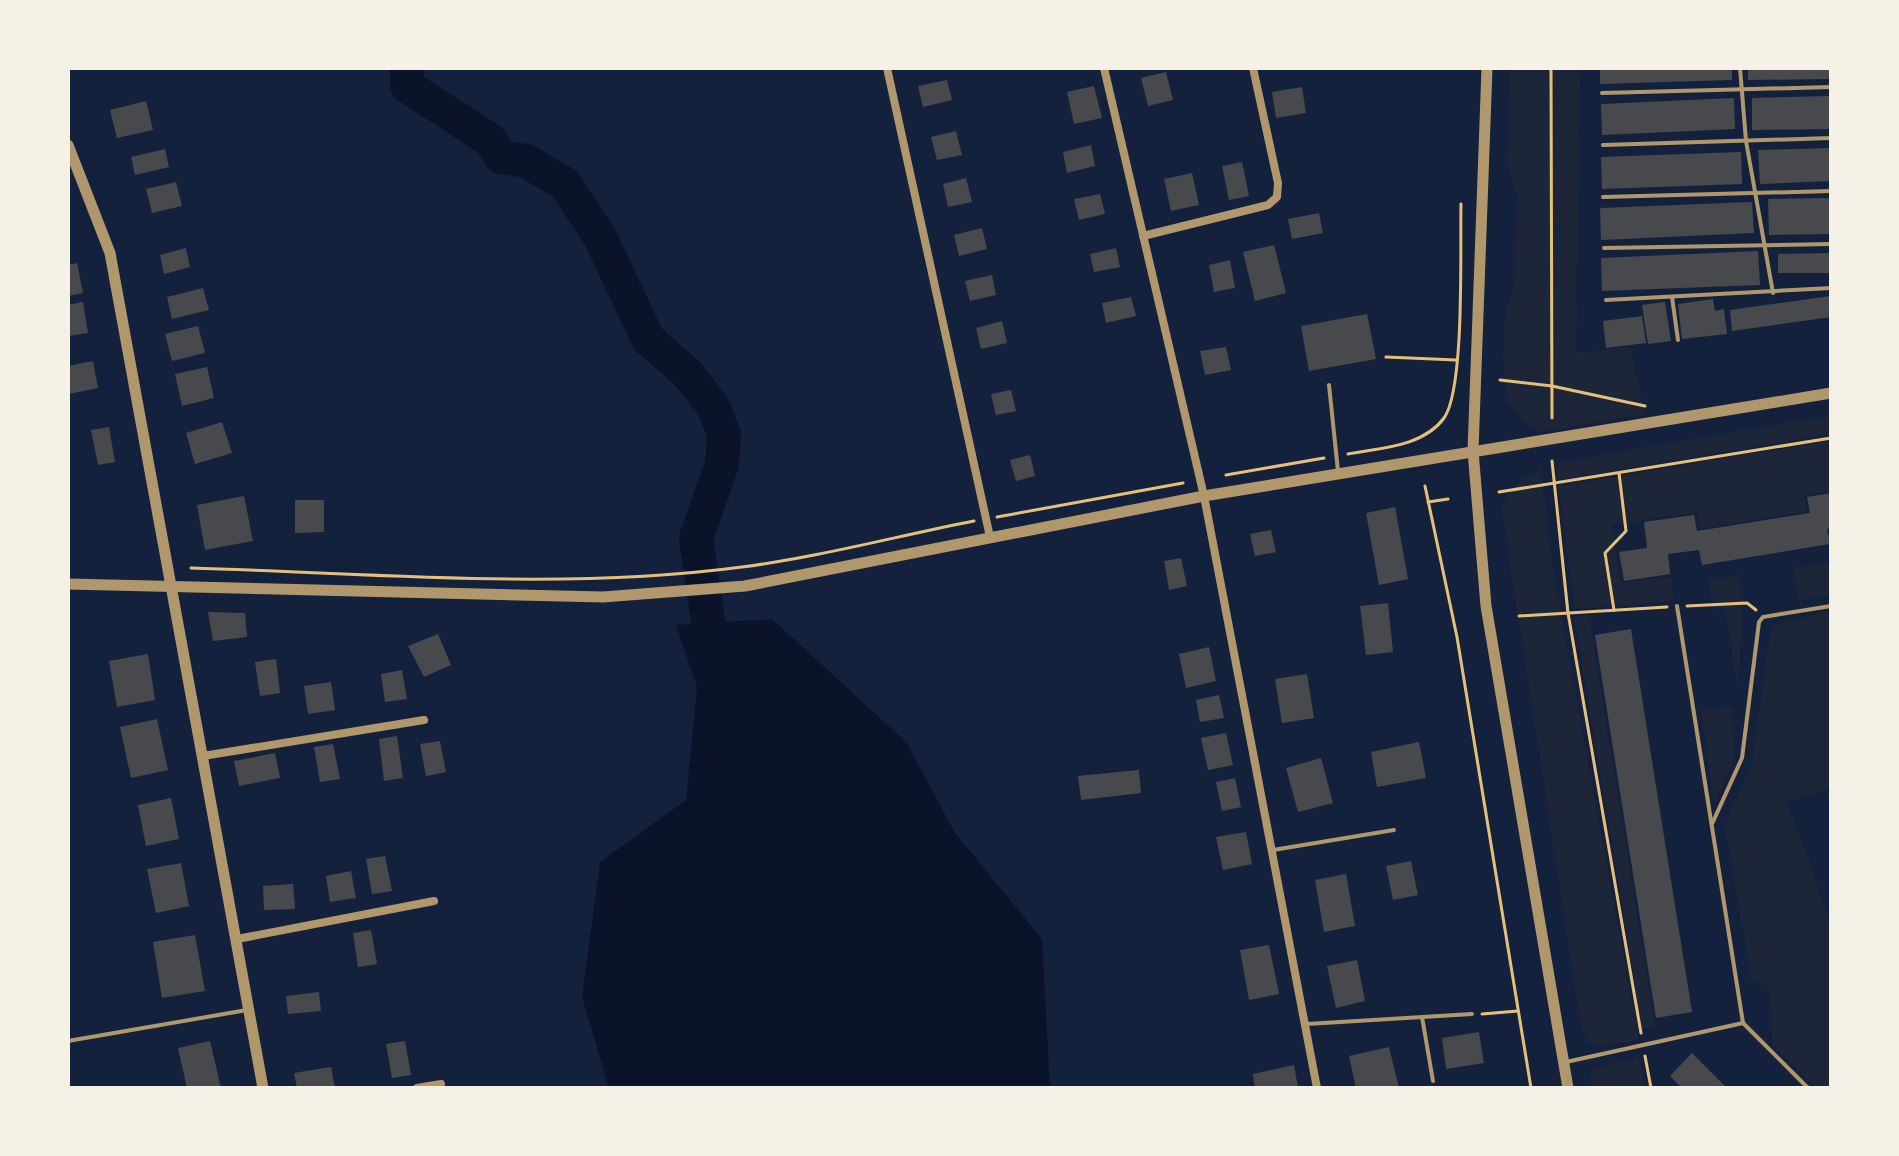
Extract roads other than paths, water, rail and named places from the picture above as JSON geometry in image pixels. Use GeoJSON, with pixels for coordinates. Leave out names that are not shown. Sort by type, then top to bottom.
{"type":"FeatureCollection","features":[{"type":"Feature","properties":{"kind":"street"},"geometry":{"type":"LineString","coordinates":[[887,68],[990,537]]}},
{"type":"Feature","properties":{"kind":"street"},"geometry":{"type":"LineString","coordinates":[[1104,68],[1204,496],[1317,1088]]}},
{"type":"Feature","properties":{"kind":"street"},"geometry":{"type":"LineString","coordinates":[[1143,236],[1268,205],[1277,197],[1278,183],[1253,68]]}},
{"type":"Feature","properties":{"kind":"street"},"geometry":{"type":"LineString","coordinates":[[1487,68],[1473,451],[1486,606],[1568,1088]]}},
{"type":"Feature","properties":{"kind":"street"},"geometry":{"type":"LineString","coordinates":[[68,145],[110,253],[263,1088]]}},
{"type":"Feature","properties":{"kind":"street"},"geometry":{"type":"LineString","coordinates":[[68,584],[603,597],[745,586],[1204,496],[1831,393]]}},
{"type":"Feature","properties":{"kind":"street"},"geometry":{"type":"LineString","coordinates":[[203,756],[424,720]]}},
{"type":"Feature","properties":{"kind":"street"},"geometry":{"type":"LineString","coordinates":[[237,939],[434,901]]}},
{"type":"Feature","properties":{"kind":"street"},"geometry":{"type":"LineString","coordinates":[[417,1088],[441,1084]]}},
{"type":"Feature","properties":{"kind":"lane"},"geometry":{"type":"LineString","coordinates":[[1740,68],[1746,141],[1773,293]]}},
{"type":"Feature","properties":{"kind":"lane"},"geometry":{"type":"LineString","coordinates":[[1602,93],[1831,87]]}},
{"type":"Feature","properties":{"kind":"lane"},"geometry":{"type":"LineString","coordinates":[[1603,145],[1831,138]]}},
{"type":"Feature","properties":{"kind":"lane"},"geometry":{"type":"LineString","coordinates":[[1603,197],[1831,191]]}},
{"type":"Feature","properties":{"kind":"lane"},"geometry":{"type":"LineString","coordinates":[[1604,248],[1831,244]]}},
{"type":"Feature","properties":{"kind":"lane"},"geometry":{"type":"LineString","coordinates":[[1606,300],[1831,288]]}},
{"type":"Feature","properties":{"kind":"lane"},"geometry":{"type":"LineString","coordinates":[[1672,297],[1678,340]]}},
{"type":"Feature","properties":{"kind":"lane"},"geometry":{"type":"LineString","coordinates":[[1329,385],[1338,474]]}},
{"type":"Feature","properties":{"kind":"lane"},"geometry":{"type":"LineString","coordinates":[[1677,606],[1743,1023],[1808,1088]]}},
{"type":"Feature","properties":{"kind":"lane"},"geometry":{"type":"LineString","coordinates":[[1711,826],[1742,758],[1756,635],[1763,617],[1831,606]]}},
{"type":"Feature","properties":{"kind":"lane"},"geometry":{"type":"LineString","coordinates":[[1271,851],[1394,830]]}},
{"type":"Feature","properties":{"kind":"lane"},"geometry":{"type":"LineString","coordinates":[[68,1041],[249,1009]]}},
{"type":"Feature","properties":{"kind":"lane"},"geometry":{"type":"LineString","coordinates":[[1305,1025],[1472,1014]]}},
{"type":"Feature","properties":{"kind":"lane"},"geometry":{"type":"LineString","coordinates":[[1422,1017],[1433,1081]]}},
{"type":"Feature","properties":{"kind":"lane"},"geometry":{"type":"LineString","coordinates":[[1564,1062],[1644,1048],[1743,1023]]}},
{"type":"Feature","properties":{"kind":"waterway"},"geometry":{"type":"LineString","coordinates":[[407,68],[407,86],[490,140],[501,157],[526,161],[565,184],[600,237],[648,339],[688,374],[714,408],[724,434],[722,464],[696,538],[709,627],[718,646],[734,660]]}}]}
